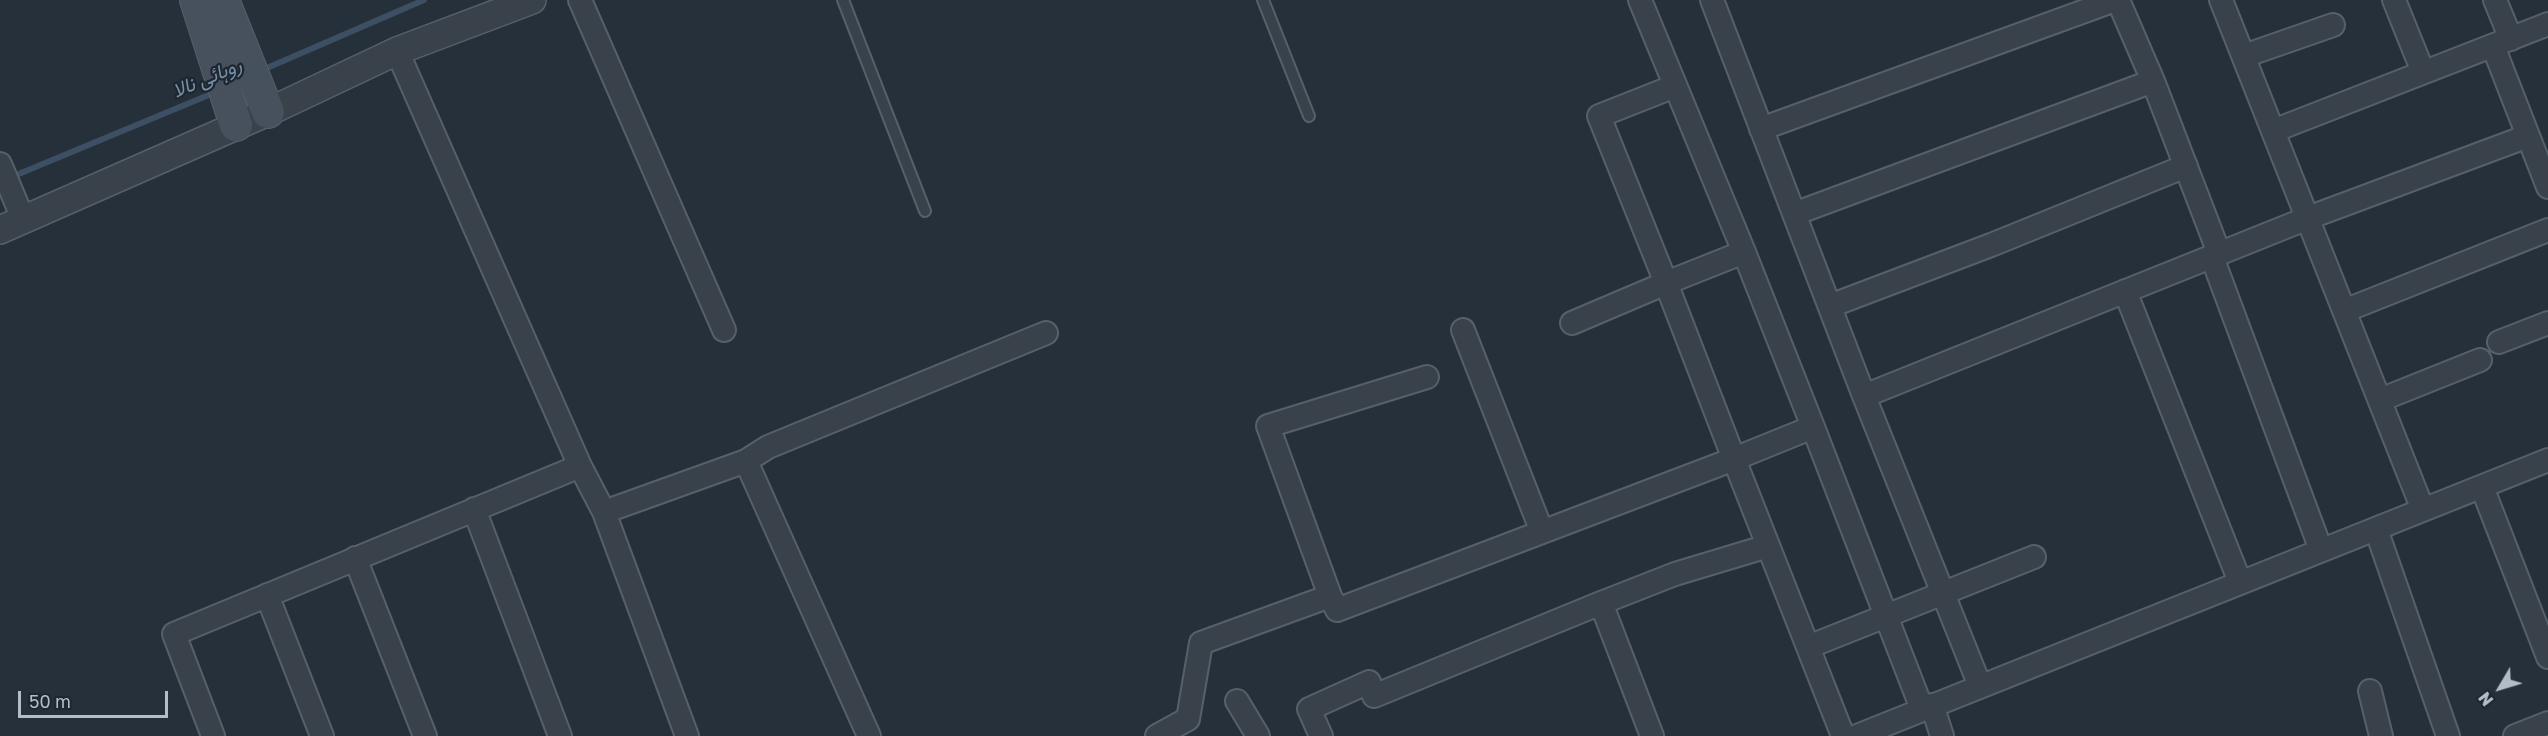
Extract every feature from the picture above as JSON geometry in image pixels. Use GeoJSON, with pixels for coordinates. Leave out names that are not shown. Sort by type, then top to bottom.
{"type":"FeatureCollection","features":[{"type":"Feature","properties":{"kind":"main road"},"geometry":{"type":"LineString","coordinates":[[196,0],[264,103]]}},
{"type":"Feature","properties":{"kind":"main road"},"geometry":{"type":"LineString","coordinates":[[223,0],[223,40],[232,114]]}},
{"type":"Feature","properties":{"kind":"street"},"geometry":{"type":"LineString","coordinates":[[0,164],[13,216],[232,114],[532,0]]}},
{"type":"Feature","properties":{"kind":"street"},"geometry":{"type":"LineString","coordinates":[[580,0],[724,330]]}},
{"type":"Feature","properties":{"kind":"street"},"geometry":{"type":"LineString","coordinates":[[1712,0],[1864,396],[1980,686]]}},
{"type":"Feature","properties":{"kind":"street"},"geometry":{"type":"LineString","coordinates":[[1761,129],[2116,0],[2153,81],[2186,166],[2215,255],[2321,550]]}},
{"type":"Feature","properties":{"kind":"street"},"geometry":{"type":"LineString","coordinates":[[2222,0],[2423,510]]}},
{"type":"Feature","properties":{"kind":"street"},"geometry":{"type":"LineString","coordinates":[[2394,0],[2423,72]]}},
{"type":"Feature","properties":{"kind":"street"},"geometry":{"type":"LineString","coordinates":[[2495,0],[2502,42],[2528,136],[2548,187]]}},
{"type":"Feature","properties":{"kind":"street"},"geometry":{"type":"LineString","coordinates":[[1646,2],[1674,86],[1744,252],[1886,616],[1942,736]]}},
{"type":"Feature","properties":{"kind":"street"},"geometry":{"type":"LineString","coordinates":[[2273,130],[2548,24]]}},
{"type":"Feature","properties":{"kind":"street"},"geometry":{"type":"LineString","coordinates":[[2244,56],[2332,25]]}},
{"type":"Feature","properties":{"kind":"street"},"geometry":{"type":"LineString","coordinates":[[397,51],[580,466],[604,512],[687,736]]}},
{"type":"Feature","properties":{"kind":"street"},"geometry":{"type":"LineString","coordinates":[[1794,214],[2153,81]]}},
{"type":"Feature","properties":{"kind":"street"},"geometry":{"type":"LineString","coordinates":[[1674,86],[1599,116],[1844,736]]}},
{"type":"Feature","properties":{"kind":"street"},"geometry":{"type":"LineString","coordinates":[[1864,396],[2308,218],[2528,136]]}},
{"type":"Feature","properties":{"kind":"street"},"geometry":{"type":"LineString","coordinates":[[1830,306],[1991,245],[2186,166]]}},
{"type":"Feature","properties":{"kind":"street"},"geometry":{"type":"LineString","coordinates":[[2344,310],[2548,230]]}},
{"type":"Feature","properties":{"kind":"street"},"geometry":{"type":"LineString","coordinates":[[1572,322],[1744,252]]}},
{"type":"Feature","properties":{"kind":"street"},"geometry":{"type":"LineString","coordinates":[[2126,291],[2240,582]]}},
{"type":"Feature","properties":{"kind":"street"},"geometry":{"type":"LineString","coordinates":[[2499,342],[2548,323]]}},
{"type":"Feature","properties":{"kind":"street"},"geometry":{"type":"LineString","coordinates":[[1463,330],[1542,532]]}},
{"type":"Feature","properties":{"kind":"street"},"geometry":{"type":"LineString","coordinates":[[604,512],[746,461],[768,447],[1046,333]]}},
{"type":"Feature","properties":{"kind":"street"},"geometry":{"type":"LineString","coordinates":[[2380,399],[2480,360]]}},
{"type":"Feature","properties":{"kind":"street"},"geometry":{"type":"LineString","coordinates":[[1427,377],[1268,426],[1337,610],[1813,427]]}},
{"type":"Feature","properties":{"kind":"street"},"geometry":{"type":"LineString","coordinates":[[1857,736],[2548,460]]}},
{"type":"Feature","properties":{"kind":"street"},"geometry":{"type":"LineString","coordinates":[[746,461],[868,736]]}},
{"type":"Feature","properties":{"kind":"street"},"geometry":{"type":"LineString","coordinates":[[213,736],[174,634],[580,466]]}},
{"type":"Feature","properties":{"kind":"street"},"geometry":{"type":"LineString","coordinates":[[2482,487],[2548,657]]}},
{"type":"Feature","properties":{"kind":"street"},"geometry":{"type":"LineString","coordinates":[[474,509],[560,736]]}},
{"type":"Feature","properties":{"kind":"street"},"geometry":{"type":"LineString","coordinates":[[2376,529],[2448,736]]}},
{"type":"Feature","properties":{"kind":"street"},"geometry":{"type":"LineString","coordinates":[[1321,736],[1309,709],[1369,682],[1374,696],[1675,574],[1768,546]]}},
{"type":"Feature","properties":{"kind":"street"},"geometry":{"type":"LineString","coordinates":[[1808,647],[2034,557]]}},
{"type":"Feature","properties":{"kind":"street"},"geometry":{"type":"LineString","coordinates":[[356,558],[425,736]]}},
{"type":"Feature","properties":{"kind":"street"},"geometry":{"type":"LineString","coordinates":[[267,595],[322,736]]}},
{"type":"Feature","properties":{"kind":"street"},"geometry":{"type":"LineString","coordinates":[[1157,736],[1188,719],[1200,643],[1330,596]]}},
{"type":"Feature","properties":{"kind":"street"},"geometry":{"type":"LineString","coordinates":[[1601,603],[1652,736]]}},
{"type":"Feature","properties":{"kind":"street"},"geometry":{"type":"LineString","coordinates":[[2370,691],[2382,736]]}},
{"type":"Feature","properties":{"kind":"street"},"geometry":{"type":"LineString","coordinates":[[1237,701],[1258,736]]}},
{"type":"Feature","properties":{"kind":"street"},"geometry":{"type":"LineString","coordinates":[[2515,736],[2548,723]]}},
{"type":"Feature","properties":{"kind":"lane"},"geometry":{"type":"LineString","coordinates":[[843,0],[925,211]]}},
{"type":"Feature","properties":{"kind":"lane"},"geometry":{"type":"LineString","coordinates":[[1263,0],[1309,116]]}},
{"type":"Feature","properties":{"kind":"waterway","name":"روہائی نالا"},"geometry":{"type":"LineString","coordinates":[[260,71],[424,0]]}},
{"type":"Feature","properties":{"kind":"waterway","name":"روہائی نالا"},"geometry":{"type":"LineString","coordinates":[[9,178],[216,92]]}}]}
